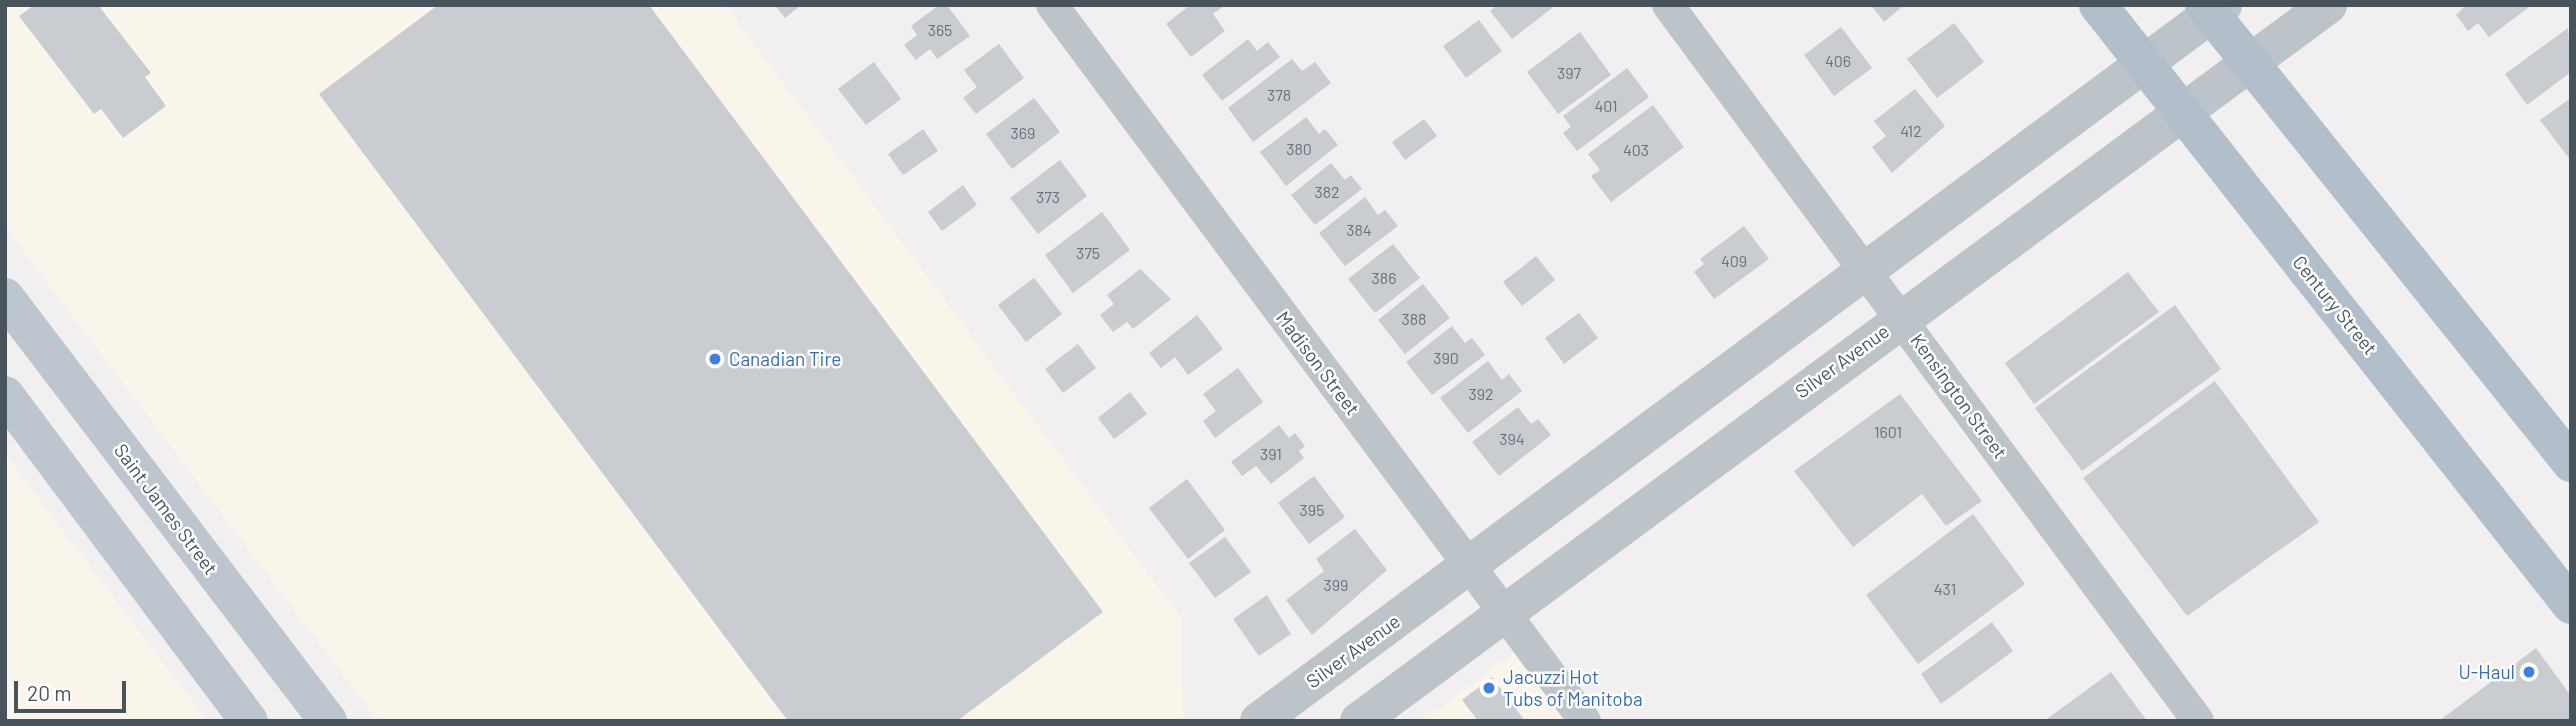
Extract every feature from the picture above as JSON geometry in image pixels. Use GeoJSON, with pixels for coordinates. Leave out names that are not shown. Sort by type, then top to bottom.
{"type":"FeatureCollection","features":[{"type":"Feature","properties":{"kind":"main road","name":"Century Street"},"geometry":{"type":"LineString","coordinates":[[2098,5],[2571,605]]}},
{"type":"Feature","properties":{"kind":"main road"},"geometry":{"type":"LineString","coordinates":[[2212,8],[2250,64],[2571,463]]}},
{"type":"Feature","properties":{"kind":"main road","name":"Saint James Street"},"geometry":{"type":"LineString","coordinates":[[5,297],[328,721]]}},
{"type":"Feature","properties":{"kind":"main road"},"geometry":{"type":"LineString","coordinates":[[5,395],[249,721]]}},
{"type":"Feature","properties":{"kind":"street","name":"Madison Street"},"geometry":{"type":"LineString","coordinates":[[1052,5],[1585,721]]}},
{"type":"Feature","properties":{"kind":"street","name":"Kensington Street"},"geometry":{"type":"LineString","coordinates":[[1668,5],[2198,721]]}},
{"type":"Feature","properties":{"kind":"street","name":"Silver Avenue"},"geometry":{"type":"LineString","coordinates":[[1359,721],[1901,317],[2328,5]]}},
{"type":"Feature","properties":{"kind":"street","name":"Silver Avenue"},"geometry":{"type":"LineString","coordinates":[[1259,721],[2143,64],[2212,8]]}},
{"type":"Feature","properties":{"kind":"shaded area"},"geometry":{"type":"Polygon","coordinates":[[[5,5],[725,5],[1181,618],[1183,719],[378,721],[5,226],[5,5]]]}},
{"type":"Feature","properties":{"kind":"shaded area"},"geometry":{"type":"Polygon","coordinates":[[[5,454],[207,721],[5,721],[5,454]]]}},
{"type":"Feature","properties":{"kind":"shaded area"},"geometry":{"type":"Polygon","coordinates":[[[1522,647],[1577,721],[1424,721],[1522,647]]]}},
{"type":"Feature","properties":{"kind":"building"},"geometry":{"type":"Polygon","coordinates":[[[34,5],[98,5],[151,73],[145,77],[166,106],[123,138],[101,109],[94,114],[19,16],[34,5]]]}},
{"type":"Feature","properties":{"kind":"building","name":"Canadian Tire"},"geometry":{"type":"Polygon","coordinates":[[[438,5],[649,5],[1103,612],[957,721],[788,721],[319,94],[438,5]]]}},
{"type":"Feature","properties":{"kind":"building"},"geometry":{"type":"Polygon","coordinates":[[[775,5],[801,5],[785,18],[775,5]]]}},
{"type":"Feature","properties":{"kind":"building"},"geometry":{"type":"Polygon","coordinates":[[[939,5],[947,5],[970,36],[937,59],[930,49],[916,60],[904,45],[917,35],[911,26],[939,5]]]}},
{"type":"Feature","properties":{"kind":"building"},"geometry":{"type":"Polygon","coordinates":[[[1190,5],[1225,5],[1213,14],[1225,31],[1191,57],[1166,24],[1190,5]]]}},
{"type":"Feature","properties":{"kind":"building"},"geometry":{"type":"Polygon","coordinates":[[[1497,5],[1556,5],[1512,39],[1490,11],[1497,5]]]}},
{"type":"Feature","properties":{"kind":"building"},"geometry":{"type":"Polygon","coordinates":[[[1871,5],[1904,5],[1884,22],[1871,5]]]}},
{"type":"Feature","properties":{"kind":"building"},"geometry":{"type":"Polygon","coordinates":[[[2466,5],[2532,5],[2489,37],[2478,23],[2468,31],[2456,15],[2466,5]]]}},
{"type":"Feature","properties":{"kind":"building"},"geometry":{"type":"Polygon","coordinates":[[[1479,20],[1502,51],[1466,78],[1443,46],[1479,20]]]}},
{"type":"Feature","properties":{"kind":"building"},"geometry":{"type":"Polygon","coordinates":[[[1954,23],[1984,62],[1937,98],[1907,59],[1954,23]]]}},
{"type":"Feature","properties":{"kind":"building"},"geometry":{"type":"Polygon","coordinates":[[[1841,27],[1872,68],[1834,96],[1804,55],[1841,27]]]}},
{"type":"Feature","properties":{"kind":"building"},"geometry":{"type":"Polygon","coordinates":[[[2568,28],[2571,72],[2527,105],[2505,74],[2568,28]]]}},
{"type":"Feature","properties":{"kind":"building"},"geometry":{"type":"Polygon","coordinates":[[[1580,32],[1611,75],[1558,114],[1527,72],[1580,32]]]}},
{"type":"Feature","properties":{"kind":"building"},"geometry":{"type":"Polygon","coordinates":[[[1248,39],[1257,51],[1268,42],[1280,57],[1222,101],[1202,75],[1248,39]]]}},
{"type":"Feature","properties":{"kind":"building"},"geometry":{"type":"Polygon","coordinates":[[[999,44],[1024,78],[976,114],[963,98],[977,87],[964,70],[999,44]]]}},
{"type":"Feature","properties":{"kind":"building"},"geometry":{"type":"Polygon","coordinates":[[[1292,59],[1302,71],[1315,62],[1331,83],[1253,142],[1228,108],[1292,59]]]}},
{"type":"Feature","properties":{"kind":"building"},"geometry":{"type":"Polygon","coordinates":[[[874,62],[901,99],[866,125],[838,89],[874,62]]]}},
{"type":"Feature","properties":{"kind":"building"},"geometry":{"type":"Polygon","coordinates":[[[1627,68],[1649,97],[1577,151],[1563,133],[1571,127],[1563,116],[1627,68]]]}},
{"type":"Feature","properties":{"kind":"building"},"geometry":{"type":"Polygon","coordinates":[[[1915,89],[1945,126],[1892,173],[1872,147],[1886,136],[1874,121],[1915,89]]]}},
{"type":"Feature","properties":{"kind":"building"},"geometry":{"type":"Polygon","coordinates":[[[1034,98],[1060,132],[1012,169],[986,134],[1034,98]]]}},
{"type":"Feature","properties":{"kind":"building"},"geometry":{"type":"Polygon","coordinates":[[[2571,98],[2571,161],[2540,120],[2571,98]]]}},
{"type":"Feature","properties":{"kind":"building"},"geometry":{"type":"Polygon","coordinates":[[[1653,105],[1684,147],[1611,202],[1591,176],[1600,170],[1588,154],[1653,105]]]}},
{"type":"Feature","properties":{"kind":"building"},"geometry":{"type":"Polygon","coordinates":[[[1306,117],[1319,134],[1325,129],[1338,145],[1286,186],[1260,152],[1306,117]]]}},
{"type":"Feature","properties":{"kind":"building"},"geometry":{"type":"Polygon","coordinates":[[[1424,119],[1437,136],[1405,160],[1392,142],[1424,119]]]}},
{"type":"Feature","properties":{"kind":"building"},"geometry":{"type":"Polygon","coordinates":[[[923,129],[938,151],[903,175],[888,154],[923,129]]]}},
{"type":"Feature","properties":{"kind":"building"},"geometry":{"type":"Polygon","coordinates":[[[1060,160],[1087,196],[1038,234],[1010,198],[1060,160]]]}},
{"type":"Feature","properties":{"kind":"building"},"geometry":{"type":"Polygon","coordinates":[[[1331,163],[1345,180],[1351,175],[1362,189],[1315,225],[1291,195],[1331,163]]]}},
{"type":"Feature","properties":{"kind":"building"},"geometry":{"type":"Polygon","coordinates":[[[963,185],[977,205],[942,231],[928,212],[963,185]]]}},
{"type":"Feature","properties":{"kind":"building"},"geometry":{"type":"Polygon","coordinates":[[[1365,197],[1378,215],[1385,210],[1398,226],[1345,266],[1319,233],[1365,197]]]}},
{"type":"Feature","properties":{"kind":"building"},"geometry":{"type":"Polygon","coordinates":[[[1102,212],[1130,250],[1073,293],[1045,255],[1102,212]]]}},
{"type":"Feature","properties":{"kind":"building"},"geometry":{"type":"Polygon","coordinates":[[[1744,226],[1769,259],[1714,299],[1694,272],[1704,264],[1700,259],[1744,226]]]}},
{"type":"Feature","properties":{"kind":"building"},"geometry":{"type":"Polygon","coordinates":[[[1393,244],[1420,278],[1375,313],[1348,279],[1393,244]]]}},
{"type":"Feature","properties":{"kind":"building"},"geometry":{"type":"Polygon","coordinates":[[[1536,256],[1555,280],[1522,306],[1503,282],[1536,256]]]}},
{"type":"Feature","properties":{"kind":"building"},"geometry":{"type":"Polygon","coordinates":[[[1140,269],[1171,299],[1133,329],[1127,322],[1113,332],[1100,315],[1114,304],[1107,295],[1140,269]]]}},
{"type":"Feature","properties":{"kind":"building"},"geometry":{"type":"Polygon","coordinates":[[[2128,272],[2159,312],[2034,404],[2005,363],[2128,272]]]}},
{"type":"Feature","properties":{"kind":"building"},"geometry":{"type":"Polygon","coordinates":[[[1034,278],[1062,314],[1026,342],[998,305],[1034,278]]]}},
{"type":"Feature","properties":{"kind":"building"},"geometry":{"type":"Polygon","coordinates":[[[1423,284],[1450,318],[1405,354],[1378,320],[1423,284]]]}},
{"type":"Feature","properties":{"kind":"building"},"geometry":{"type":"Polygon","coordinates":[[[2175,305],[2221,369],[2082,471],[2035,408],[2175,305]]]}},
{"type":"Feature","properties":{"kind":"building"},"geometry":{"type":"Polygon","coordinates":[[[1579,313],[1598,338],[1564,364],[1545,338],[1579,313]]]}},
{"type":"Feature","properties":{"kind":"building"},"geometry":{"type":"Polygon","coordinates":[[[1197,315],[1223,349],[1188,375],[1175,357],[1161,368],[1149,353],[1197,315]]]}},
{"type":"Feature","properties":{"kind":"building"},"geometry":{"type":"Polygon","coordinates":[[[1452,326],[1465,343],[1472,338],[1485,355],[1432,395],[1406,362],[1452,326]]]}},
{"type":"Feature","properties":{"kind":"building"},"geometry":{"type":"Polygon","coordinates":[[[1078,344],[1096,368],[1063,393],[1045,369],[1078,344]]]}},
{"type":"Feature","properties":{"kind":"building"},"geometry":{"type":"Polygon","coordinates":[[[1488,361],[1502,380],[1509,374],[1522,391],[1468,433],[1440,398],[1488,361]]]}},
{"type":"Feature","properties":{"kind":"building"},"geometry":{"type":"Polygon","coordinates":[[[1238,368],[1263,402],[1215,438],[1203,421],[1216,411],[1203,394],[1238,368]]]}},
{"type":"Feature","properties":{"kind":"building"},"geometry":{"type":"Polygon","coordinates":[[[2215,381],[2319,522],[2187,616],[2083,478],[2215,381]]]}},
{"type":"Feature","properties":{"kind":"building"},"geometry":{"type":"Polygon","coordinates":[[[1130,392],[1147,414],[1114,439],[1098,418],[1130,392]]]}},
{"type":"Feature","properties":{"kind":"building"},"geometry":{"type":"Polygon","coordinates":[[[1900,394],[1982,501],[1946,526],[1922,494],[1853,547],[1794,471],[1900,394]]]}},
{"type":"Feature","properties":{"kind":"building"},"geometry":{"type":"Polygon","coordinates":[[[1518,407],[1531,424],[1538,419],[1551,435],[1499,476],[1472,442],[1518,407]]]}},
{"type":"Feature","properties":{"kind":"building"},"geometry":{"type":"Polygon","coordinates":[[[1279,425],[1289,438],[1295,433],[1305,446],[1299,451],[1304,458],[1271,484],[1256,466],[1242,476],[1231,462],[1279,425]]]}},
{"type":"Feature","properties":{"kind":"building"},"geometry":{"type":"Polygon","coordinates":[[[1314,476],[1345,517],[1309,544],[1278,503],[1314,476]]]}},
{"type":"Feature","properties":{"kind":"building"},"geometry":{"type":"Polygon","coordinates":[[[1187,479],[1225,530],[1188,559],[1149,508],[1187,479]]]}},
{"type":"Feature","properties":{"kind":"building"},"geometry":{"type":"Polygon","coordinates":[[[1973,514],[2025,584],[1918,664],[1866,595],[1973,514]]]}},
{"type":"Feature","properties":{"kind":"building"},"geometry":{"type":"Polygon","coordinates":[[[1355,529],[1387,570],[1312,635],[1286,600],[1324,571],[1316,559],[1355,529]]]}},
{"type":"Feature","properties":{"kind":"building"},"geometry":{"type":"Polygon","coordinates":[[[1225,537],[1251,572],[1215,598],[1189,563],[1225,537]]]}},
{"type":"Feature","properties":{"kind":"building"},"geometry":{"type":"Polygon","coordinates":[[[1267,595],[1291,634],[1259,656],[1233,619],[1267,595]]]}},
{"type":"Feature","properties":{"kind":"building"},"geometry":{"type":"Polygon","coordinates":[[[1992,622],[2013,651],[1941,704],[1921,674],[1992,622]]]}},
{"type":"Feature","properties":{"kind":"building","name":"U-Haul"},"geometry":{"type":"Polygon","coordinates":[[[2536,648],[2571,696],[2571,721],[2439,721],[2536,648]]]}},
{"type":"Feature","properties":{"kind":"building"},"geometry":{"type":"Polygon","coordinates":[[[2111,672],[2147,721],[2044,721],[2111,672]]]}},
{"type":"Feature","properties":{"kind":"building","name":"Jacuzzi Hot Tubs of Manitoba"},"geometry":{"type":"Polygon","coordinates":[[[1492,677],[1525,721],[1478,721],[1462,700],[1492,677]]]}},
{"type":"Feature","properties":{"kind":"place","name":"Canadian Tire"},"geometry":{"type":"Point","coordinates":[715,359]}},
{"type":"Feature","properties":{"kind":"place","name":"U-Haul"},"geometry":{"type":"Point","coordinates":[2529,672]}},
{"type":"Feature","properties":{"kind":"place","name":"Jacuzzi Hot Tubs of Manitoba"},"geometry":{"type":"Point","coordinates":[1489,688]}}]}
